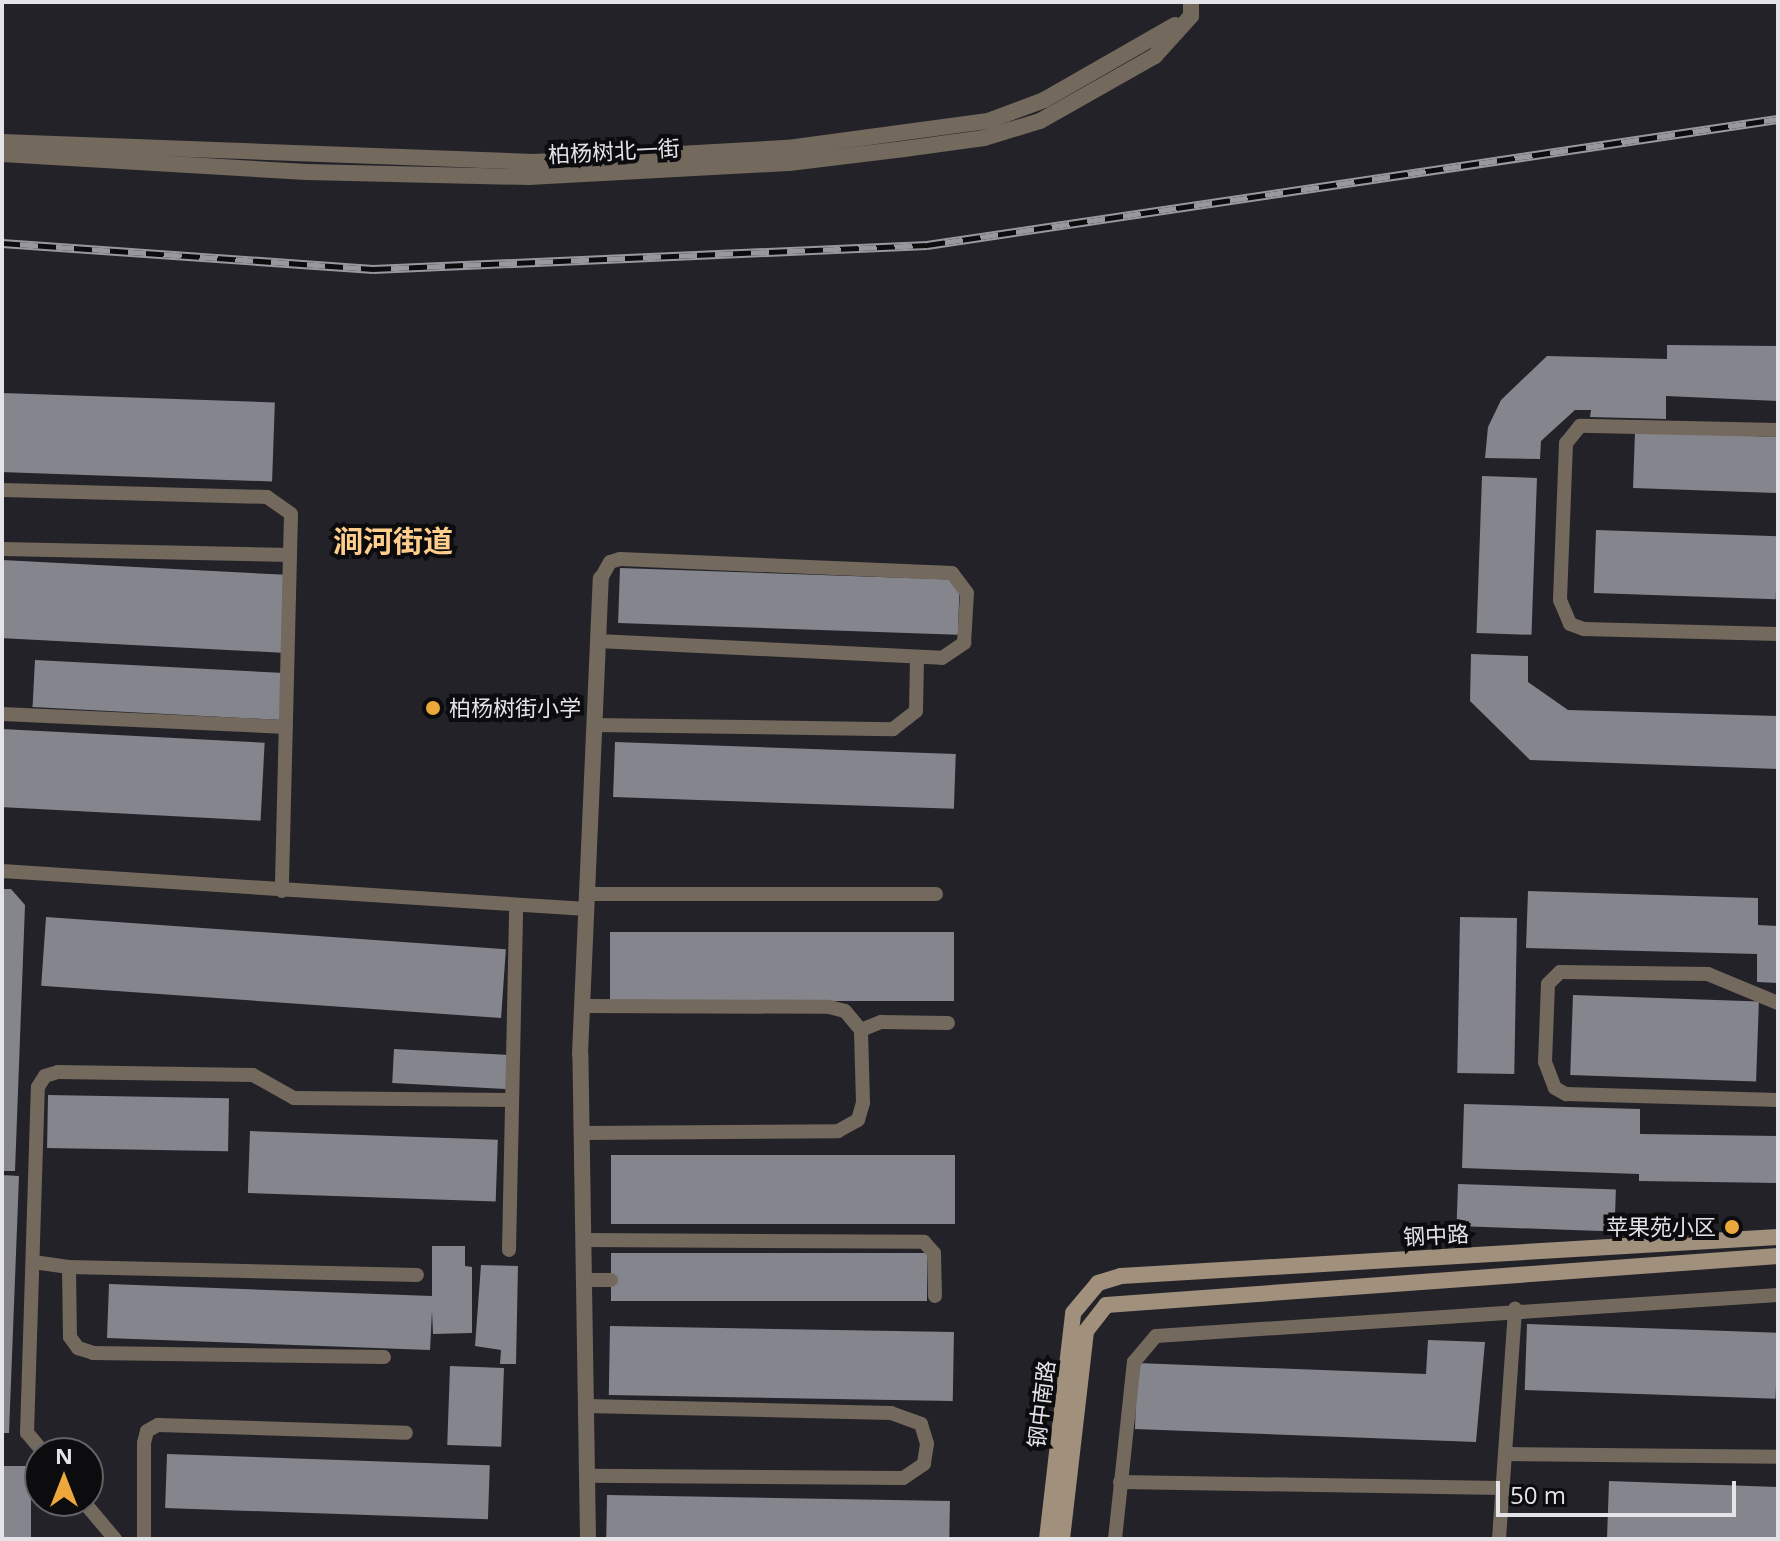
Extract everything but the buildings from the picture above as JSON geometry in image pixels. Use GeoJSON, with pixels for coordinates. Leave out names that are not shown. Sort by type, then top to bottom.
{"type":"FeatureCollection","features":[{"type":"Feature","properties":{"kind":"street","name":"柏杨树北一街"},"geometry":{"type":"LineString","coordinates":[[2,142],[534,162],[788,148],[988,121],[1044,100],[1191,9]]}},
{"type":"Feature","properties":{"kind":"street","name":"柏杨树北一街"},"geometry":{"type":"LineString","coordinates":[[2,154],[306,172],[529,177],[789,163],[984,138],[1040,121],[1155,56],[1191,9]]}},
{"type":"Feature","properties":{"kind":"street"},"geometry":{"type":"LineString","coordinates":[[588,1539],[583,1006],[601,578]]}},
{"type":"Feature","properties":{"kind":"street","name":"钢中路"},"geometry":{"type":"LineString","coordinates":[[1098,1283],[1121,1276],[1778,1237]]}},
{"type":"Feature","properties":{"kind":"street","name":"钢中路"},"geometry":{"type":"LineString","coordinates":[[1106,1305],[1778,1256]]}},
{"type":"Feature","properties":{"kind":"street","name":"钢中南路"},"geometry":{"type":"LineString","coordinates":[[1047,1539],[1073,1313],[1098,1283]]}},
{"type":"Feature","properties":{"kind":"street","name":"钢中南路"},"geometry":{"type":"LineString","coordinates":[[1062,1539],[1086,1331],[1106,1305]]}},
{"type":"Feature","properties":{"kind":"lane"},"geometry":{"type":"LineString","coordinates":[[1778,430],[1580,426],[1566,443],[1560,600],[1570,624],[1584,629],[1778,634]]}},
{"type":"Feature","properties":{"kind":"lane"},"geometry":{"type":"LineString","coordinates":[[2,490],[267,497],[277,499],[291,514],[282,891]]}},
{"type":"Feature","properties":{"kind":"lane"},"geometry":{"type":"LineString","coordinates":[[2,549],[290,555]]}},
{"type":"Feature","properties":{"kind":"lane"},"geometry":{"type":"LineString","coordinates":[[598,641],[917,658],[942,658],[964,643],[965,585],[952,573],[620,559],[610,562],[601,578]]}},
{"type":"Feature","properties":{"kind":"lane"},"geometry":{"type":"LineString","coordinates":[[594,725],[893,729],[916,711],[917,658]]}},
{"type":"Feature","properties":{"kind":"lane"},"geometry":{"type":"LineString","coordinates":[[2,714],[286,727]]}},
{"type":"Feature","properties":{"kind":"lane"},"geometry":{"type":"LineString","coordinates":[[2,871],[516,905],[936,894]]}},
{"type":"Feature","properties":{"kind":"lane"},"geometry":{"type":"LineString","coordinates":[[509,1250],[516,905]]}},
{"type":"Feature","properties":{"kind":"lane"},"geometry":{"type":"LineString","coordinates":[[1778,1003],[1708,974],[1560,972],[1548,984],[1545,1062],[1555,1088],[1566,1094],[1778,1100]]}},
{"type":"Feature","properties":{"kind":"lane"},"geometry":{"type":"LineString","coordinates":[[582,1133],[838,1131],[858,1120],[863,1103],[861,1030],[845,1011],[829,1007],[583,1006]]}},
{"type":"Feature","properties":{"kind":"lane"},"geometry":{"type":"LineString","coordinates":[[861,1030],[881,1022],[948,1023]]}},
{"type":"Feature","properties":{"kind":"lane"},"geometry":{"type":"LineString","coordinates":[[30,1437],[27,1433],[38,1087],[51,1073],[253,1075],[294,1098],[512,1100]]}},
{"type":"Feature","properties":{"kind":"lane"},"geometry":{"type":"LineString","coordinates":[[583,1240],[924,1242],[934,1253],[935,1296]]}},
{"type":"Feature","properties":{"kind":"lane"},"geometry":{"type":"LineString","coordinates":[[33,1262],[69,1267],[417,1275]]}},
{"type":"Feature","properties":{"kind":"lane"},"geometry":{"type":"LineString","coordinates":[[69,1267],[70,1337],[78,1348],[93,1353],[384,1357]]}},
{"type":"Feature","properties":{"kind":"lane"},"geometry":{"type":"LineString","coordinates":[[584,1280],[611,1280]]}},
{"type":"Feature","properties":{"kind":"lane"},"geometry":{"type":"LineString","coordinates":[[1115,1539],[1134,1362],[1156,1336],[1515,1309],[1778,1295]]}},
{"type":"Feature","properties":{"kind":"lane"},"geometry":{"type":"LineString","coordinates":[[1499,1539],[1515,1309]]}},
{"type":"Feature","properties":{"kind":"lane"},"geometry":{"type":"LineString","coordinates":[[586,1406],[891,1413],[921,1424],[927,1444],[924,1464],[903,1478],[587,1476]]}},
{"type":"Feature","properties":{"kind":"lane"},"geometry":{"type":"LineString","coordinates":[[144,1539],[144,1443],[147,1431],[158,1425],[406,1433]]}},
{"type":"Feature","properties":{"kind":"lane"},"geometry":{"type":"LineString","coordinates":[[1505,1454],[1778,1457]]}},
{"type":"Feature","properties":{"kind":"lane"},"geometry":{"type":"LineString","coordinates":[[1120,1482],[1502,1488]]}},
{"type":"Feature","properties":{"kind":"lane"},"geometry":{"type":"LineString","coordinates":[[96,1517],[115,1539]]}},
{"type":"Feature","properties":{"kind":"railway"},"geometry":{"type":"LineString","coordinates":[[2,243],[373,269],[927,245],[1778,119]]}},
{"type":"Feature","properties":{"kind":"place","name":"柏杨树街小学"},"geometry":{"type":"Point","coordinates":[433,708]}},
{"type":"Feature","properties":{"kind":"place","name":"苹果苑小区"},"geometry":{"type":"Point","coordinates":[1732,1227]}},
{"type":"Feature","properties":{"kind":"district","name":"涧河街道"},"geometry":{"type":"Point","coordinates":[393,541]}}]}
